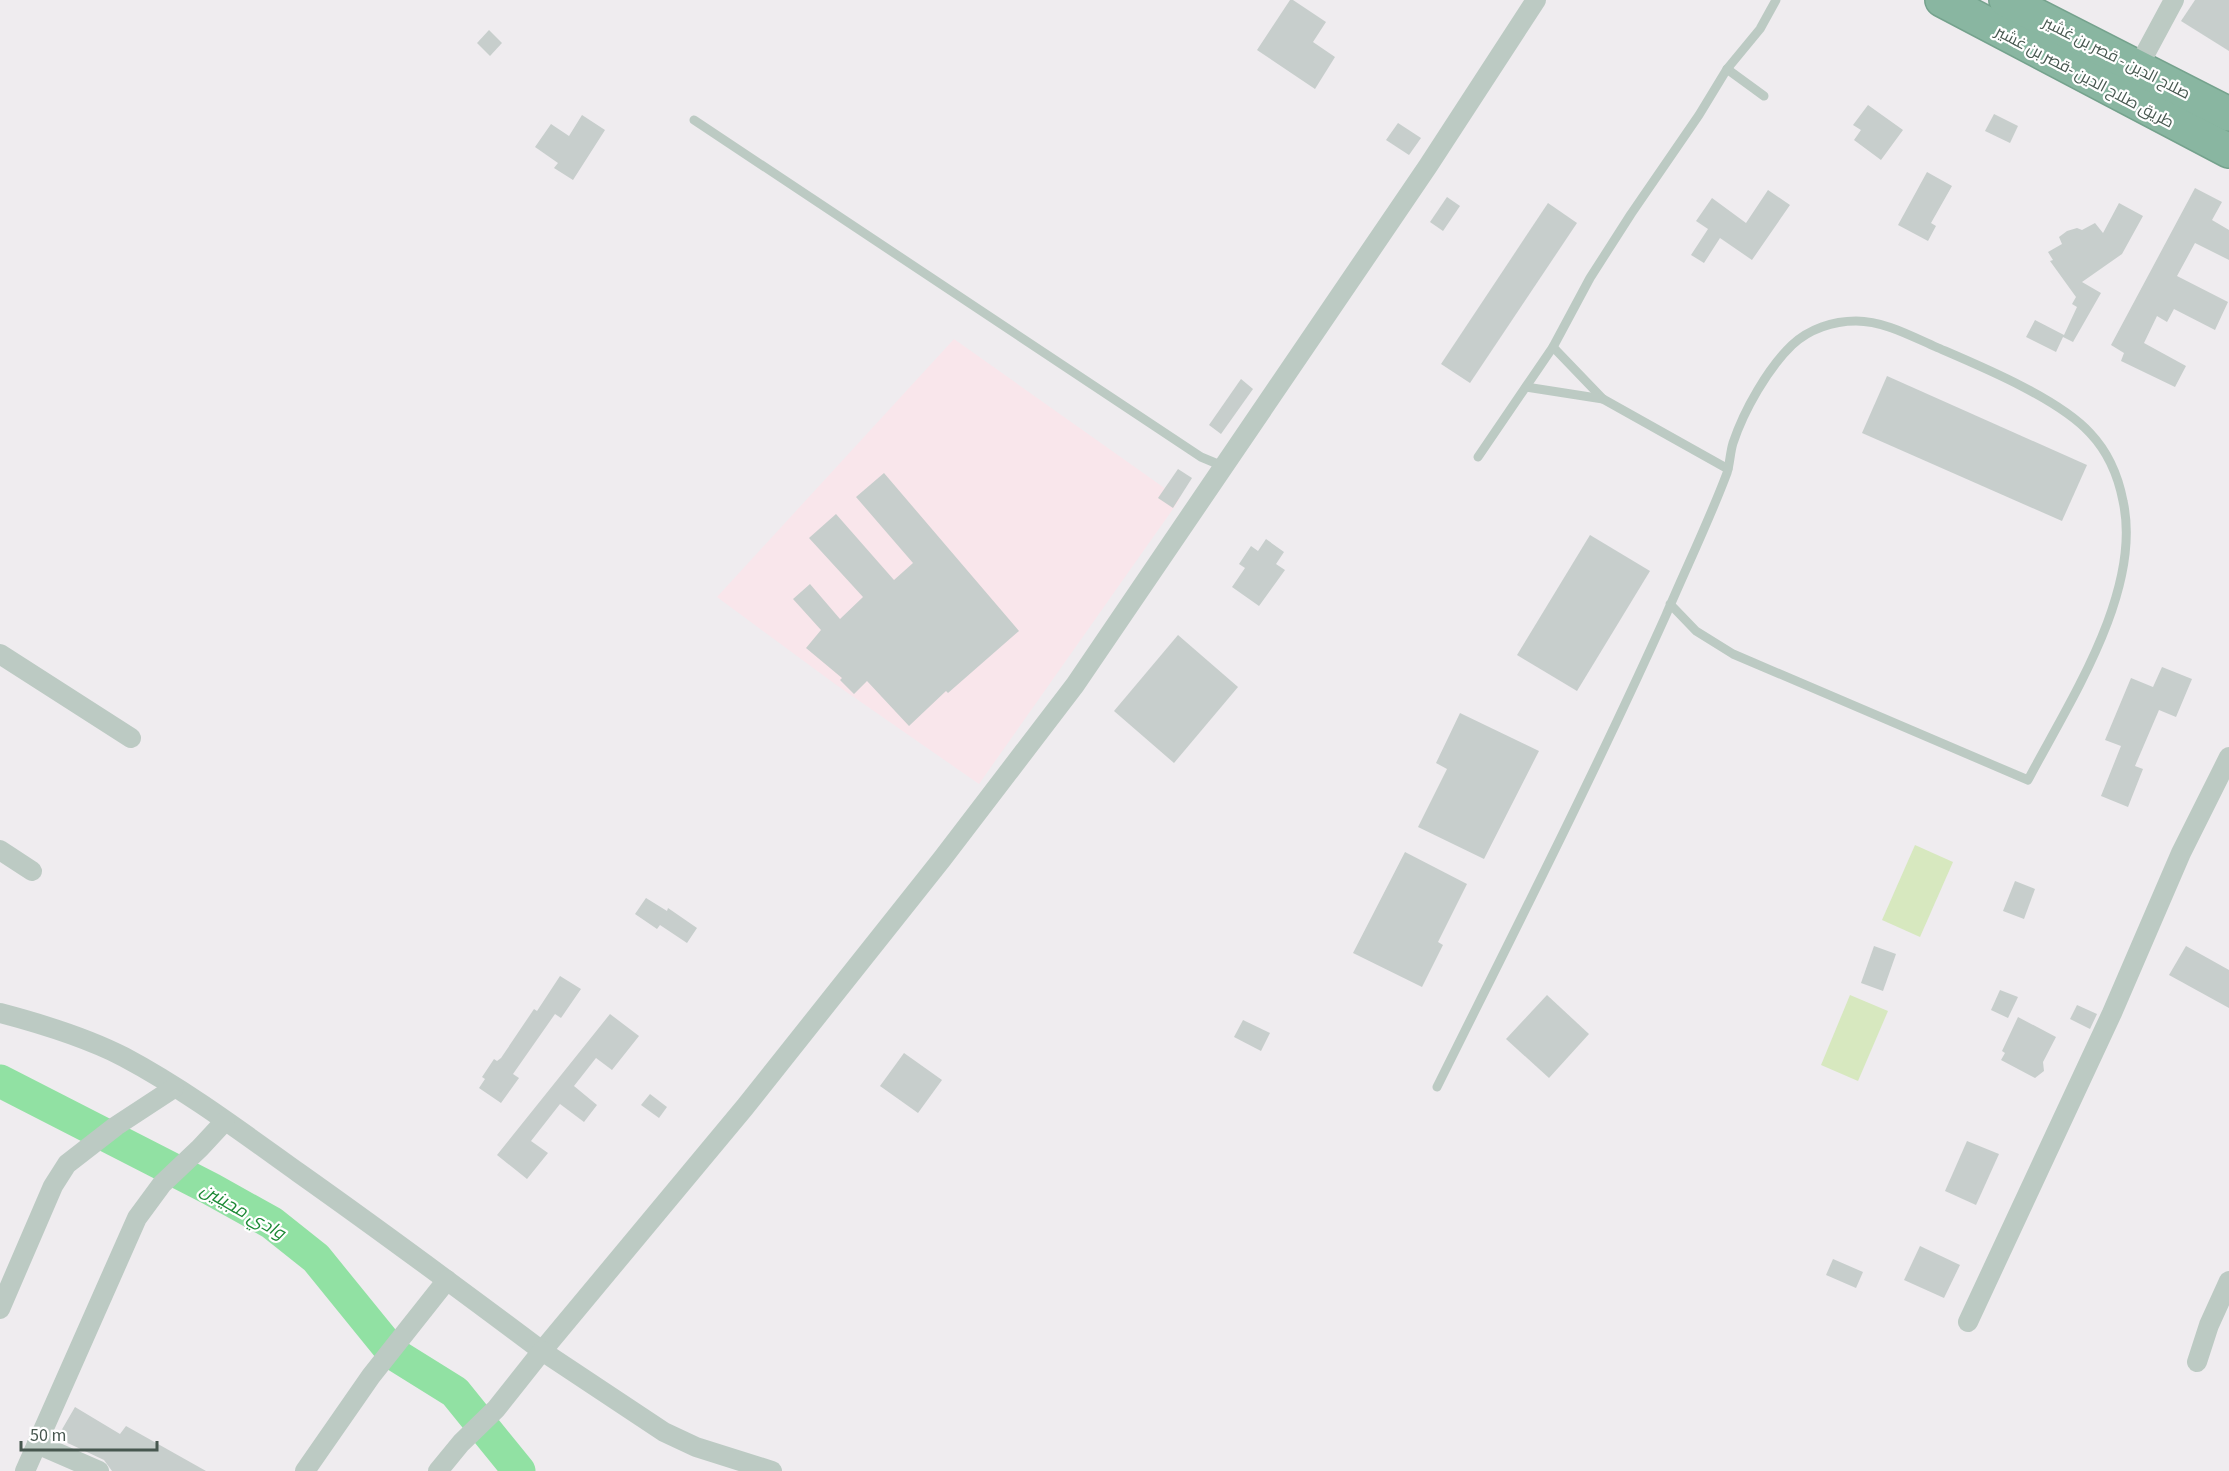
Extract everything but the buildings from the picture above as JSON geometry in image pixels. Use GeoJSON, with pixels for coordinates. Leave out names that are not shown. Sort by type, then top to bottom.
{"type":"FeatureCollection","features":[{"type":"Feature","properties":{"kind":"highway","name":"طريق صلاح الدين -قصر بن غشير"},"geometry":{"type":"LineString","coordinates":[[1942,0],[2229,151]]}},
{"type":"Feature","properties":{"kind":"highway","name":"صلاح الدين - قصر بن غشير"},"geometry":{"type":"LineString","coordinates":[[2006,0],[2229,114]]}},
{"type":"Feature","properties":{"kind":"street"},"geometry":{"type":"LineString","coordinates":[[438,1471],[461,1443],[496,1409],[745,1107],[949,850],[1075,685],[1428,166],[1536,0]]}},
{"type":"Feature","properties":{"kind":"street"},"geometry":{"type":"LineString","coordinates":[[2138,67],[2174,0]]}},
{"type":"Feature","properties":{"kind":"street"},"geometry":{"type":"LineString","coordinates":[[0,654],[131,738]]}},
{"type":"Feature","properties":{"kind":"street"},"geometry":{"type":"LineString","coordinates":[[1968,1322],[2107,1023],[2181,853],[2229,757]]}},
{"type":"Feature","properties":{"kind":"street"},"geometry":{"type":"LineString","coordinates":[[0,850],[32,871]]}},
{"type":"Feature","properties":{"kind":"street"},"geometry":{"type":"LineString","coordinates":[[0,1013],[55,1028],[123,1057],[225,1121],[542,1351],[664,1432],[696,1447],[772,1471]]}},
{"type":"Feature","properties":{"kind":"street"},"geometry":{"type":"LineString","coordinates":[[0,1309],[53,1186],[67,1164],[147,1103],[174,1088]]}},
{"type":"Feature","properties":{"kind":"street"},"geometry":{"type":"LineString","coordinates":[[25,1471],[137,1218],[162,1184],[225,1121]]}},
{"type":"Feature","properties":{"kind":"street"},"geometry":{"type":"LineString","coordinates":[[305,1471],[371,1376],[447,1280]]}},
{"type":"Feature","properties":{"kind":"street"},"geometry":{"type":"LineString","coordinates":[[2197,1362],[2229,1281]]}},
{"type":"Feature","properties":{"kind":"street"},"geometry":{"type":"LineString","coordinates":[[37,1444],[99,1471]]}},
{"type":"Feature","properties":{"kind":"lane"},"geometry":{"type":"LineString","coordinates":[[1478,458],[1553,347],[1590,278],[1631,214],[1699,115],[1727,69],[1760,29],[1776,0]]}},
{"type":"Feature","properties":{"kind":"lane"},"geometry":{"type":"LineString","coordinates":[[1727,69],[1764,96]]}},
{"type":"Feature","properties":{"kind":"lane"},"geometry":{"type":"LineString","coordinates":[[694,120],[1191,451],[1225,467]]}},
{"type":"Feature","properties":{"kind":"lane"},"geometry":{"type":"LineString","coordinates":[[1437,1087],[1586,790],[1728,469],[1733,444],[1753,400],[1775,363],[1796,341],[1822,325],[1858,321],[1893,328],[1980,366],[2055,406],[2087,429],[2104,448],[2114,469],[2124,502],[2127,530],[2126,558],[2115,598],[2098,647],[2028,780],[1733,654],[1696,631],[1670,604]]}},
{"type":"Feature","properties":{"kind":"lane"},"geometry":{"type":"LineString","coordinates":[[1553,347],[1603,399],[1728,469]]}},
{"type":"Feature","properties":{"kind":"lane"},"geometry":{"type":"LineString","coordinates":[[1526,387],[1603,399]]}},
{"type":"Feature","properties":{"kind":"shaded area"},"geometry":{"type":"Polygon","coordinates":[[[954,339],[1180,499],[979,784],[835,684],[717,597],[954,339]]]}},
{"type":"Feature","properties":{"kind":"green space"},"geometry":{"type":"Polygon","coordinates":[[[1915,845],[1953,862],[1920,937],[1882,920],[1915,845]]]}},
{"type":"Feature","properties":{"kind":"green space"},"geometry":{"type":"Polygon","coordinates":[[[1850,995],[1888,1011],[1858,1081],[1821,1065],[1850,995]]]}},
{"type":"Feature","properties":{"kind":"waterway","name":"وادي مجينين"},"geometry":{"type":"LineString","coordinates":[[0,1081],[211,1189],[272,1223],[316,1258],[394,1354],[455,1392],[519,1471]]}}]}
